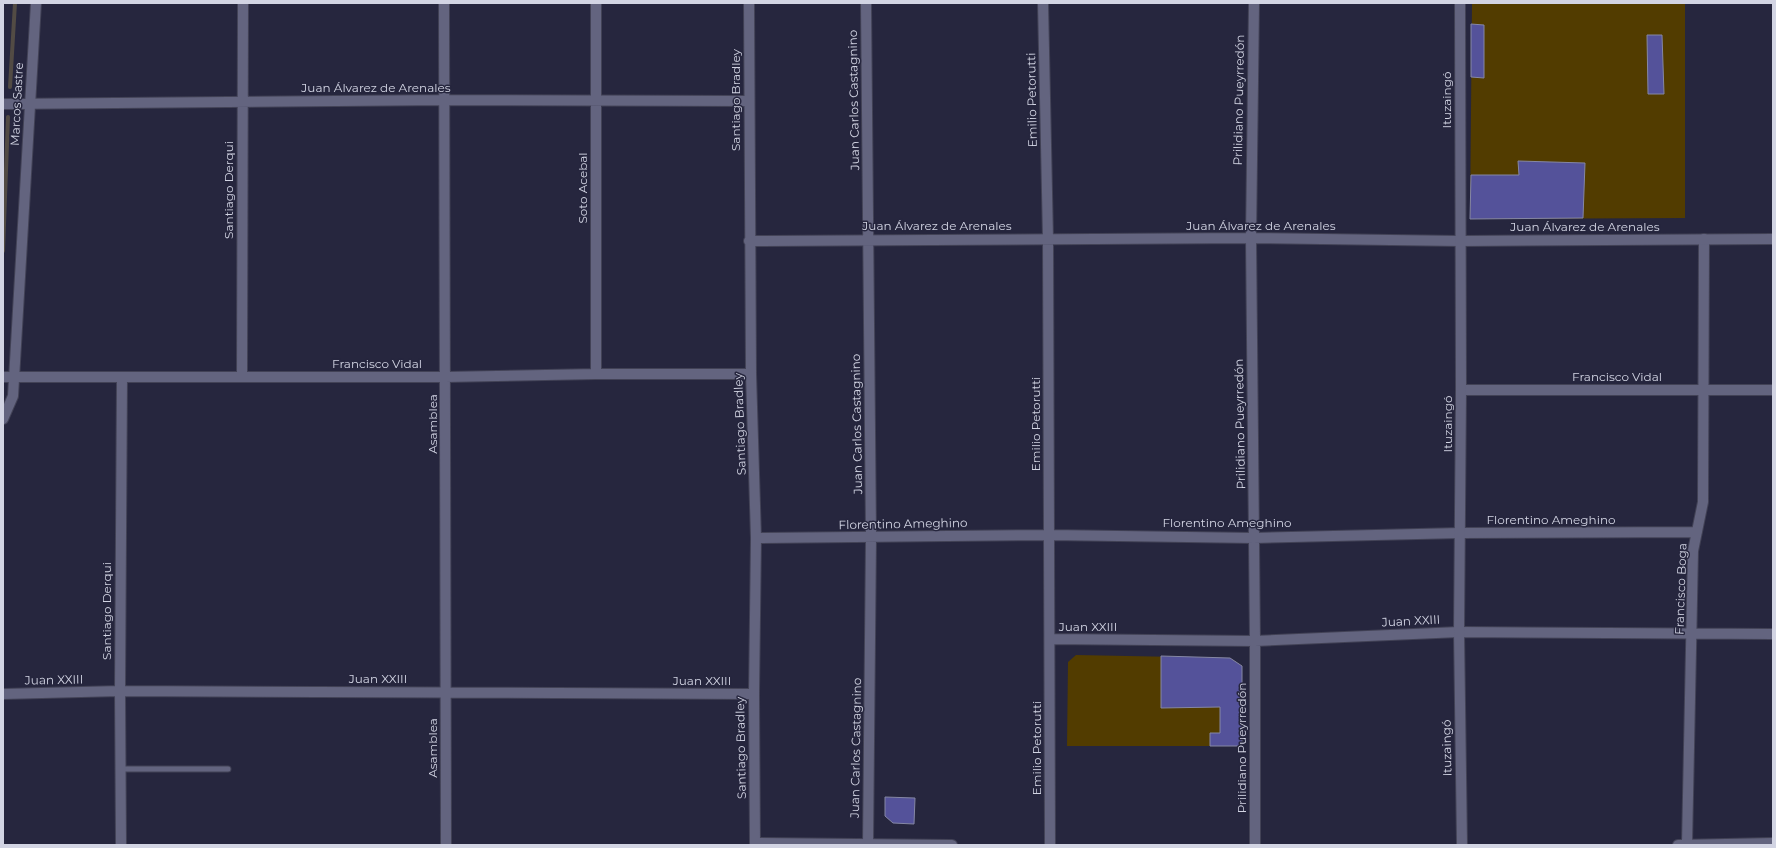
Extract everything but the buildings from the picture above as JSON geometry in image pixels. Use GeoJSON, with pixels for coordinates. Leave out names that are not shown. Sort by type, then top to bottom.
{"type":"FeatureCollection","features":[{"type":"Feature","properties":{"kind":"street","name":"Marcos Sastre"},"geometry":{"type":"LineString","coordinates":[[3,419],[13,396],[36,3]]}},
{"type":"Feature","properties":{"kind":"street","name":"Santiago Derqui"},"geometry":{"type":"LineString","coordinates":[[242,377],[243,3]]}},
{"type":"Feature","properties":{"kind":"street","name":"Asamblea"},"geometry":{"type":"LineString","coordinates":[[444,3],[446,845]]}},
{"type":"Feature","properties":{"kind":"street","name":"Soto Acebal"},"geometry":{"type":"LineString","coordinates":[[596,3],[596,374]]}},
{"type":"Feature","properties":{"kind":"street","name":"Santiago Bradley"},"geometry":{"type":"LineString","coordinates":[[749,3],[749,241],[756,538],[754,694],[755,844]]}},
{"type":"Feature","properties":{"kind":"street","name":"Juan Carlos Castagnino"},"geometry":{"type":"LineString","coordinates":[[866,3],[872,537],[868,845]]}},
{"type":"Feature","properties":{"kind":"street","name":"Emilio Petorutti"},"geometry":{"type":"LineString","coordinates":[[1043,3],[1048,240],[1050,845]]}},
{"type":"Feature","properties":{"kind":"street","name":"Prilidiano Pueyrredón"},"geometry":{"type":"LineString","coordinates":[[1254,3],[1251,238],[1255,641],[1255,845]]}},
{"type":"Feature","properties":{"kind":"street","name":"Ituzaingó"},"geometry":{"type":"LineString","coordinates":[[1460,3],[1461,390],[1459,632],[1462,845]]}},
{"type":"Feature","properties":{"kind":"street","name":"Juan Álvarez de Arenales"},"geometry":{"type":"LineString","coordinates":[[3,104],[29,105],[445,100],[749,101]]}},
{"type":"Feature","properties":{"kind":"street","name":"Juan Álvarez de Arenales"},"geometry":{"type":"LineString","coordinates":[[749,241],[868,239],[1048,240],[1251,238],[1460,241],[1773,239]]}},
{"type":"Feature","properties":{"kind":"street","name":"Francisco Boga"},"geometry":{"type":"LineString","coordinates":[[1687,845],[1693,551],[1703,502],[1704,239]]}},
{"type":"Feature","properties":{"kind":"street","name":"Francisco Vidal"},"geometry":{"type":"LineString","coordinates":[[3,378],[446,377],[596,374],[751,374]]}},
{"type":"Feature","properties":{"kind":"street","name":"Santiago Derqui"},"geometry":{"type":"LineString","coordinates":[[121,845],[120,691],[122,378]]}},
{"type":"Feature","properties":{"kind":"street","name":"Francisco Vidal"},"geometry":{"type":"LineString","coordinates":[[1461,390],[1773,390]]}},
{"type":"Feature","properties":{"kind":"street","name":"Florentino Ameghino"},"geometry":{"type":"LineString","coordinates":[[756,538],[1050,535],[1254,538],[1460,533],[1697,532]]}},
{"type":"Feature","properties":{"kind":"street","name":"Juan XXIII"},"geometry":{"type":"LineString","coordinates":[[1050,639],[1255,641],[1459,632],[1773,634]]}},
{"type":"Feature","properties":{"kind":"street","name":"Juan XXIII"},"geometry":{"type":"LineString","coordinates":[[3,694],[120,691],[754,694]]}},
{"type":"Feature","properties":{"kind":"street"},"geometry":{"type":"LineString","coordinates":[[1678,845],[1773,843]]}},
{"type":"Feature","properties":{"kind":"street"},"geometry":{"type":"LineString","coordinates":[[755,844],[952,845]]}},
{"type":"Feature","properties":{"kind":"lane"},"geometry":{"type":"LineString","coordinates":[[120,769],[228,769]]}},
{"type":"Feature","properties":{"kind":"shaded area"},"geometry":{"type":"Polygon","coordinates":[[[1472,3],[1685,3],[1685,218],[1470,219],[1472,3]]]}},
{"type":"Feature","properties":{"kind":"shaded area"},"geometry":{"type":"Polygon","coordinates":[[[1076,655],[1230,658],[1242,666],[1242,746],[1067,746],[1068,662],[1076,655]]]}},
{"type":"Feature","properties":{"kind":"waterway"},"geometry":{"type":"LineString","coordinates":[[10,87],[15,3]]}},
{"type":"Feature","properties":{"kind":"waterway"},"geometry":{"type":"LineString","coordinates":[[3,251],[8,117]]}}]}
